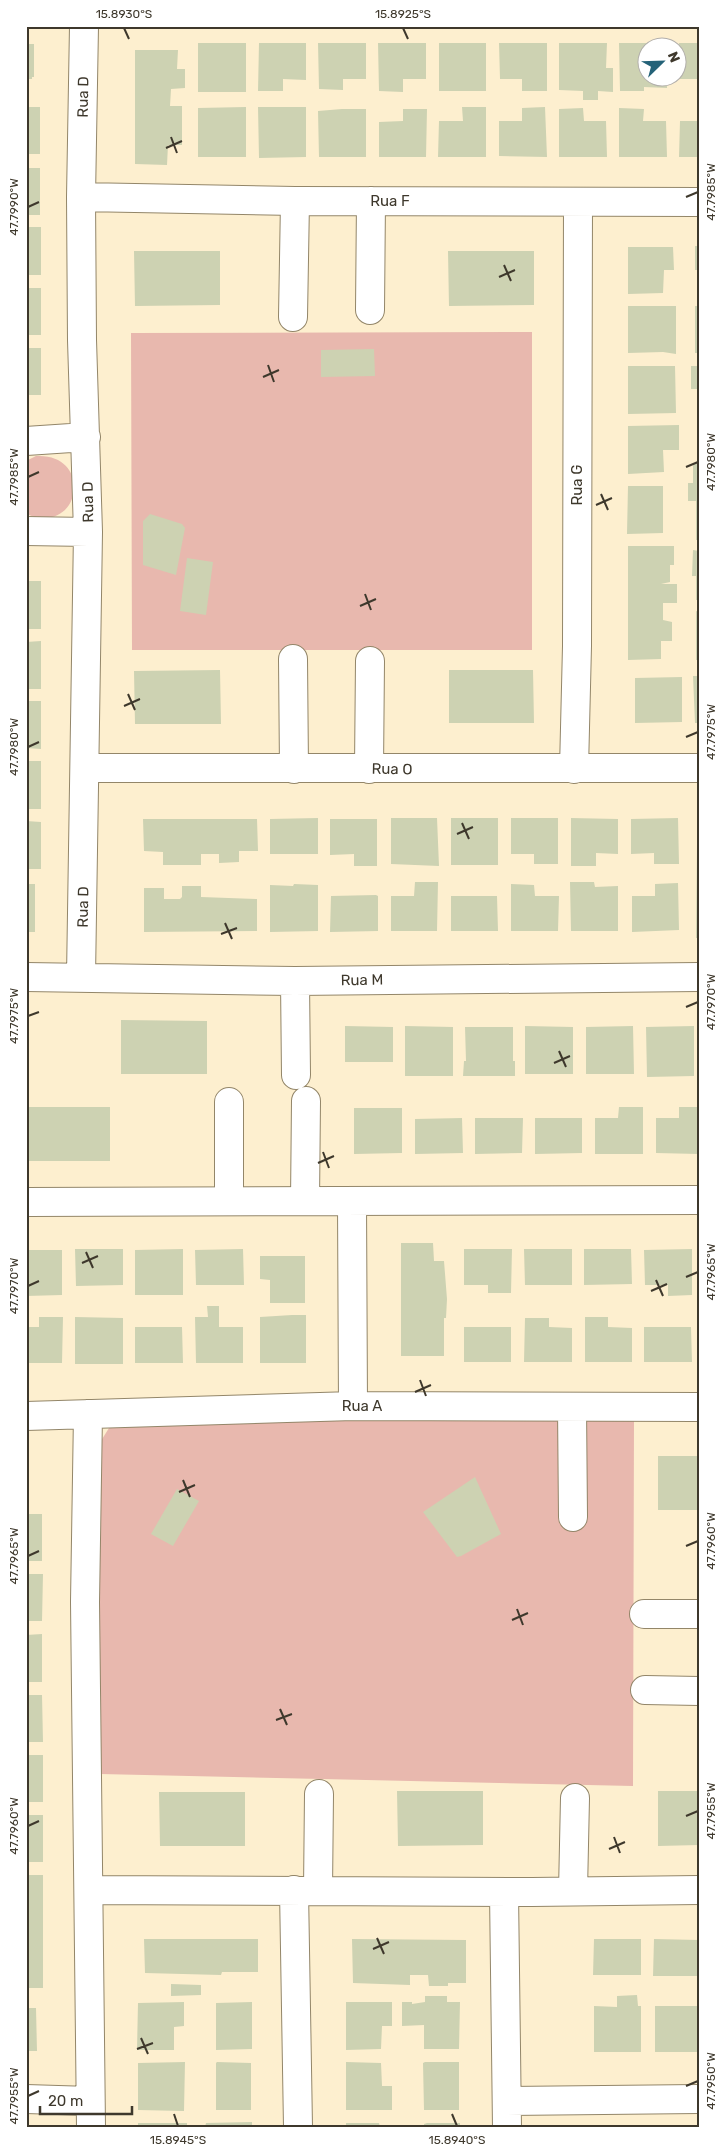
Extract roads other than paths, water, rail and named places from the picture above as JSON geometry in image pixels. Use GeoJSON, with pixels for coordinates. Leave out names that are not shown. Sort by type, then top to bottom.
{"type":"FeatureCollection","features":[{"type":"Feature","properties":{"kind":"street","name":"Rua D"},"geometry":{"type":"LineString","coordinates":[[81,977],[86,768],[88,532],[82,340],[81,197],[84,26]]}},
{"type":"Feature","properties":{"kind":"street","name":"Rua F"},"geometry":{"type":"LineString","coordinates":[[81,197],[295,201],[699,202]]}},
{"type":"Feature","properties":{"kind":"street"},"geometry":{"type":"LineString","coordinates":[[293,317],[295,201]]}},
{"type":"Feature","properties":{"kind":"street"},"geometry":{"type":"LineString","coordinates":[[370,201],[370,310]]}},
{"type":"Feature","properties":{"kind":"street","name":"Rua G"},"geometry":{"type":"LineString","coordinates":[[574,769],[577,646],[578,202]]}},
{"type":"Feature","properties":{"kind":"street"},"geometry":{"type":"LineString","coordinates":[[26,441],[86,437]]}},
{"type":"Feature","properties":{"kind":"street"},"geometry":{"type":"LineString","coordinates":[[26,530],[88,532]]}},
{"type":"Feature","properties":{"kind":"street"},"geometry":{"type":"LineString","coordinates":[[293,659],[294,770]]}},
{"type":"Feature","properties":{"kind":"street"},"geometry":{"type":"LineString","coordinates":[[369,769],[370,661]]}},
{"type":"Feature","properties":{"kind":"street","name":"Rua O"},"geometry":{"type":"LineString","coordinates":[[86,768],[294,770],[699,768]]}},
{"type":"Feature","properties":{"kind":"street","name":"Rua M"},"geometry":{"type":"LineString","coordinates":[[26,977],[295,981],[699,977]]}},
{"type":"Feature","properties":{"kind":"street"},"geometry":{"type":"LineString","coordinates":[[295,981],[296,1075]]}},
{"type":"Feature","properties":{"kind":"street"},"geometry":{"type":"LineString","coordinates":[[306,1101],[306,1201]]}},
{"type":"Feature","properties":{"kind":"street"},"geometry":{"type":"LineString","coordinates":[[229,1102],[229,1201]]}},
{"type":"Feature","properties":{"kind":"street"},"geometry":{"type":"LineString","coordinates":[[26,1202],[699,1200]]}},
{"type":"Feature","properties":{"kind":"street"},"geometry":{"type":"LineString","coordinates":[[352,1202],[354,1406]]}},
{"type":"Feature","properties":{"kind":"street","name":"Rua A"},"geometry":{"type":"LineString","coordinates":[[26,1416],[354,1406],[699,1407]]}},
{"type":"Feature","properties":{"kind":"street"},"geometry":{"type":"LineString","coordinates":[[572,1407],[572,1517]]}},
{"type":"Feature","properties":{"kind":"street"},"geometry":{"type":"LineString","coordinates":[[26,2100],[91,2114],[90,1890],[85,1602],[88,1414]]}},
{"type":"Feature","properties":{"kind":"street"},"geometry":{"type":"LineString","coordinates":[[644,1614],[699,1614]]}},
{"type":"Feature","properties":{"kind":"street"},"geometry":{"type":"LineString","coordinates":[[646,1690],[699,1691]]}},
{"type":"Feature","properties":{"kind":"street"},"geometry":{"type":"LineString","coordinates":[[298,2127],[306,1890],[319,1794]]}},
{"type":"Feature","properties":{"kind":"street"},"geometry":{"type":"LineString","coordinates":[[573,1891],[575,1798]]}},
{"type":"Feature","properties":{"kind":"street"},"geometry":{"type":"LineString","coordinates":[[90,1890],[504,1892],[699,1890]]}},
{"type":"Feature","properties":{"kind":"street"},"geometry":{"type":"LineString","coordinates":[[504,1892],[507,2114],[699,2099]]}}]}
